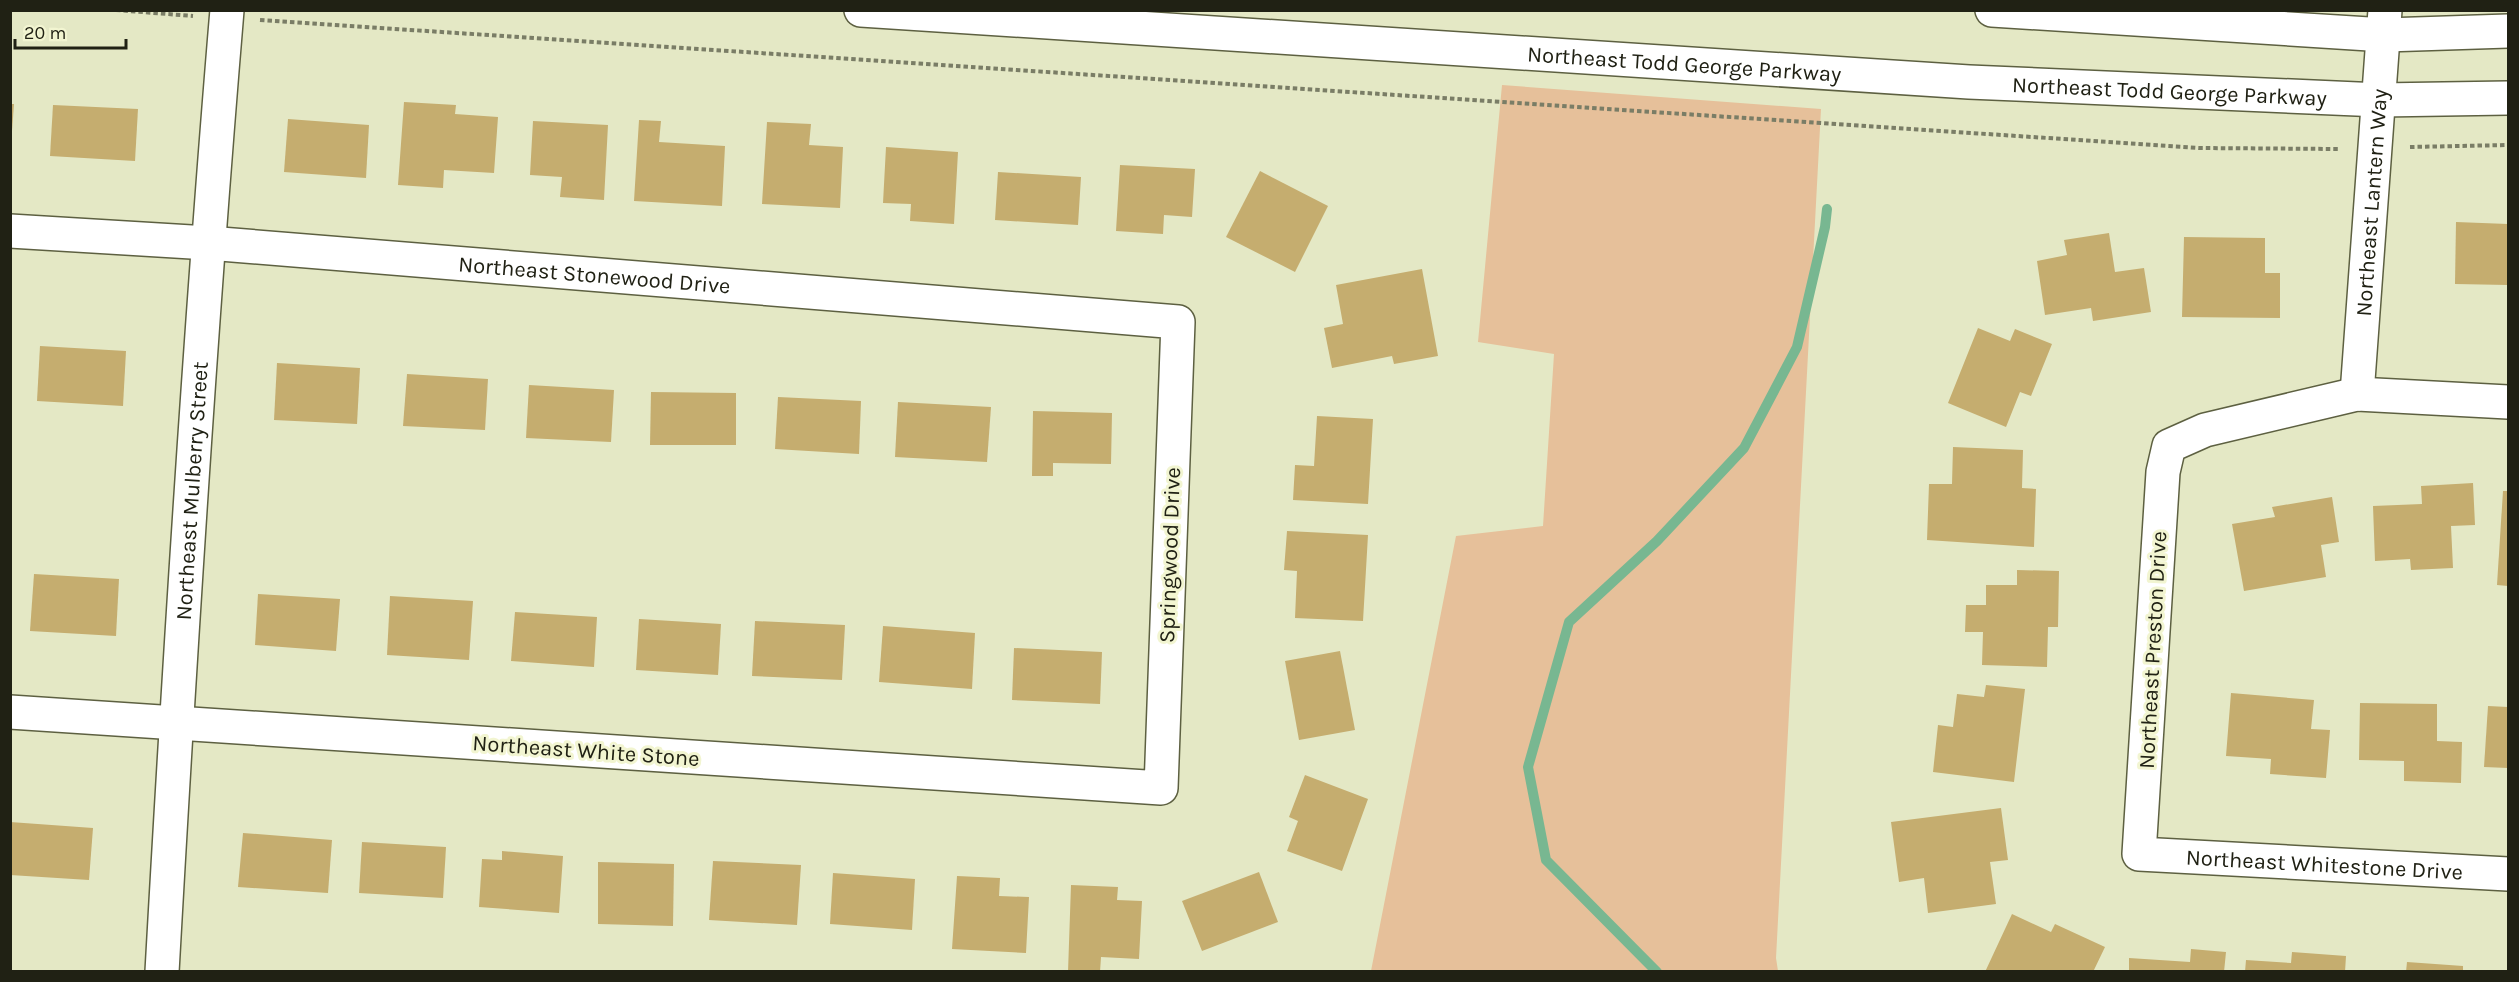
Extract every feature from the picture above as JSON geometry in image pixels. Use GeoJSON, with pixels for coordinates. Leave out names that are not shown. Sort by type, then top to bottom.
{"type":"FeatureCollection","features":[{"type":"Feature","properties":{"kind":"street","name":"Northeast Todd George Parkway"},"geometry":{"type":"LineString","coordinates":[[861,10],[1969,82],[2380,100],[2508,98]]}},
{"type":"Feature","properties":{"kind":"street"},"geometry":{"type":"LineString","coordinates":[[1992,10],[2385,23],[2508,31]]}},
{"type":"Feature","properties":{"kind":"street","name":"Northeast Mulberry Street"},"geometry":{"type":"LineString","coordinates":[[162,972],[208,243],[227,14]]}},
{"type":"Feature","properties":{"kind":"street","name":"Northeast Lantern Way"},"geometry":{"type":"LineString","coordinates":[[2357,394],[2385,23]]}},
{"type":"Feature","properties":{"kind":"street","name":"Northeast Stonewood Drive"},"geometry":{"type":"LineString","coordinates":[[10,231],[208,243],[1178,322]]}},
{"type":"Feature","properties":{"kind":"street","name":"Springwood Drive"},"geometry":{"type":"LineString","coordinates":[[1161,788],[1178,322]]}},
{"type":"Feature","properties":{"kind":"street"},"geometry":{"type":"LineString","coordinates":[[2357,394],[2508,402]]}},
{"type":"Feature","properties":{"kind":"street","name":"Northeast Preston Drive"},"geometry":{"type":"LineString","coordinates":[[2139,854],[2163,472],[2169,446],[2205,430],[2357,394]]}},
{"type":"Feature","properties":{"kind":"street","name":"Northeast White Stone"},"geometry":{"type":"LineString","coordinates":[[10,712],[1161,788]]}},
{"type":"Feature","properties":{"kind":"street","name":"Northeast Whitestone Drive"},"geometry":{"type":"LineString","coordinates":[[2139,854],[2508,874]]}},
{"type":"Feature","properties":{"kind":"path"},"geometry":{"type":"LineString","coordinates":[[116,10],[227,14],[2199,148],[2304,150],[2508,145]]}},
{"type":"Feature","properties":{"kind":"shaded area"},"geometry":{"type":"Polygon","coordinates":[[[1502,85],[1821,109],[1776,958],[1778,971],[1371,971],[1456,536],[1543,526],[1554,354],[1478,342],[1502,85]]]}},
{"type":"Feature","properties":{"kind":"building"},"geometry":{"type":"Polygon","coordinates":[[[404,102],[456,105],[455,114],[498,117],[494,173],[444,170],[443,188],[398,185],[404,102]]]}},
{"type":"Feature","properties":{"kind":"building"},"geometry":{"type":"Polygon","coordinates":[[[10,104],[14,104],[12,131],[10,131],[10,104]]]}},
{"type":"Feature","properties":{"kind":"building"},"geometry":{"type":"Polygon","coordinates":[[[53,105],[138,109],[135,161],[50,156],[53,105]]]}},
{"type":"Feature","properties":{"kind":"building"},"geometry":{"type":"Polygon","coordinates":[[[288,119],[369,125],[366,178],[284,172],[288,119]]]}},
{"type":"Feature","properties":{"kind":"building"},"geometry":{"type":"Polygon","coordinates":[[[639,120],[661,121],[659,142],[725,146],[722,206],[634,201],[639,120]]]}},
{"type":"Feature","properties":{"kind":"building"},"geometry":{"type":"Polygon","coordinates":[[[533,121],[608,125],[604,200],[560,197],[562,177],[530,175],[533,121]]]}},
{"type":"Feature","properties":{"kind":"building"},"geometry":{"type":"Polygon","coordinates":[[[767,122],[811,124],[809,145],[843,147],[840,208],[762,204],[767,122]]]}},
{"type":"Feature","properties":{"kind":"building"},"geometry":{"type":"Polygon","coordinates":[[[886,147],[958,152],[954,224],[910,221],[911,204],[883,203],[886,147]]]}},
{"type":"Feature","properties":{"kind":"building"},"geometry":{"type":"Polygon","coordinates":[[[1120,165],[1195,169],[1192,217],[1164,215],[1163,234],[1116,231],[1120,165]]]}},
{"type":"Feature","properties":{"kind":"building"},"geometry":{"type":"Polygon","coordinates":[[[1260,171],[1328,206],[1295,272],[1226,237],[1260,171]]]}},
{"type":"Feature","properties":{"kind":"building"},"geometry":{"type":"Polygon","coordinates":[[[998,172],[1081,177],[1078,225],[995,220],[998,172]]]}},
{"type":"Feature","properties":{"kind":"building"},"geometry":{"type":"Polygon","coordinates":[[[2456,222],[2508,224],[2508,285],[2455,284],[2456,222]]]}},
{"type":"Feature","properties":{"kind":"building"},"geometry":{"type":"Polygon","coordinates":[[[2109,233],[2115,272],[2144,268],[2151,312],[2093,321],[2091,308],[2045,315],[2037,261],[2067,255],[2064,240],[2109,233]]]}},
{"type":"Feature","properties":{"kind":"building"},"geometry":{"type":"Polygon","coordinates":[[[2184,237],[2265,238],[2265,273],[2280,273],[2280,318],[2182,317],[2184,237]]]}},
{"type":"Feature","properties":{"kind":"building"},"geometry":{"type":"Polygon","coordinates":[[[1422,269],[1438,356],[1394,364],[1392,356],[1332,368],[1324,328],[1343,324],[1336,285],[1422,269]]]}},
{"type":"Feature","properties":{"kind":"building"},"geometry":{"type":"Polygon","coordinates":[[[1978,328],[2010,341],[2015,329],[2052,344],[2031,396],[2020,392],[2006,427],[1948,403],[1978,328]]]}},
{"type":"Feature","properties":{"kind":"building"},"geometry":{"type":"Polygon","coordinates":[[[40,346],[126,351],[123,406],[37,401],[40,346]]]}},
{"type":"Feature","properties":{"kind":"building"},"geometry":{"type":"Polygon","coordinates":[[[277,363],[360,368],[357,424],[274,420],[277,363]]]}},
{"type":"Feature","properties":{"kind":"building"},"geometry":{"type":"Polygon","coordinates":[[[407,374],[488,379],[485,430],[403,426],[407,374]]]}},
{"type":"Feature","properties":{"kind":"building"},"geometry":{"type":"Polygon","coordinates":[[[529,385],[614,390],[611,442],[526,438],[529,385]]]}},
{"type":"Feature","properties":{"kind":"building"},"geometry":{"type":"Polygon","coordinates":[[[651,392],[736,393],[736,445],[650,445],[651,392]]]}},
{"type":"Feature","properties":{"kind":"building"},"geometry":{"type":"Polygon","coordinates":[[[778,397],[861,401],[859,454],[775,449],[778,397]]]}},
{"type":"Feature","properties":{"kind":"building"},"geometry":{"type":"Polygon","coordinates":[[[898,402],[991,407],[987,462],[895,457],[898,402]]]}},
{"type":"Feature","properties":{"kind":"building"},"geometry":{"type":"Polygon","coordinates":[[[1033,411],[1112,413],[1111,464],[1053,463],[1053,476],[1032,476],[1033,411]]]}},
{"type":"Feature","properties":{"kind":"building"},"geometry":{"type":"Polygon","coordinates":[[[1317,416],[1373,419],[1368,504],[1293,500],[1295,465],[1314,466],[1317,416]]]}},
{"type":"Feature","properties":{"kind":"building"},"geometry":{"type":"Polygon","coordinates":[[[1953,447],[2023,450],[2022,488],[2036,489],[2034,547],[1927,540],[1929,484],[1952,484],[1953,447]]]}},
{"type":"Feature","properties":{"kind":"building"},"geometry":{"type":"Polygon","coordinates":[[[2473,483],[2475,525],[2451,526],[2453,568],[2411,570],[2410,559],[2375,561],[2373,506],[2422,504],[2421,486],[2473,483]]]}},
{"type":"Feature","properties":{"kind":"building"},"geometry":{"type":"Polygon","coordinates":[[[2503,491],[2508,491],[2508,586],[2497,585],[2503,491]]]}},
{"type":"Feature","properties":{"kind":"building"},"geometry":{"type":"Polygon","coordinates":[[[2332,497],[2339,542],[2321,545],[2326,577],[2244,591],[2232,524],[2275,517],[2272,507],[2332,497]]]}},
{"type":"Feature","properties":{"kind":"building"},"geometry":{"type":"Polygon","coordinates":[[[1287,531],[1368,535],[1363,621],[1295,618],[1297,571],[1284,570],[1287,531]]]}},
{"type":"Feature","properties":{"kind":"building"},"geometry":{"type":"Polygon","coordinates":[[[2017,570],[2059,571],[2058,627],[2048,627],[2047,667],[1982,665],[1983,632],[1965,632],[1966,605],[1986,605],[1986,585],[2017,585],[2017,570]]]}},
{"type":"Feature","properties":{"kind":"building"},"geometry":{"type":"Polygon","coordinates":[[[34,574],[119,579],[116,636],[30,631],[34,574]]]}},
{"type":"Feature","properties":{"kind":"building"},"geometry":{"type":"Polygon","coordinates":[[[258,594],[340,599],[336,651],[255,645],[258,594]]]}},
{"type":"Feature","properties":{"kind":"building"},"geometry":{"type":"Polygon","coordinates":[[[390,596],[473,601],[469,660],[387,655],[390,596]]]}},
{"type":"Feature","properties":{"kind":"building"},"geometry":{"type":"Polygon","coordinates":[[[515,612],[597,617],[594,667],[511,661],[515,612]]]}},
{"type":"Feature","properties":{"kind":"building"},"geometry":{"type":"Polygon","coordinates":[[[639,619],[721,624],[718,675],[636,670],[639,619]]]}},
{"type":"Feature","properties":{"kind":"building"},"geometry":{"type":"Polygon","coordinates":[[[755,621],[845,625],[842,680],[752,676],[755,621]]]}},
{"type":"Feature","properties":{"kind":"building"},"geometry":{"type":"Polygon","coordinates":[[[883,626],[975,633],[972,689],[879,682],[883,626]]]}},
{"type":"Feature","properties":{"kind":"building"},"geometry":{"type":"Polygon","coordinates":[[[1014,648],[1102,652],[1100,704],[1012,700],[1014,648]]]}},
{"type":"Feature","properties":{"kind":"building"},"geometry":{"type":"Polygon","coordinates":[[[1340,651],[1355,730],[1299,740],[1285,661],[1340,651]]]}},
{"type":"Feature","properties":{"kind":"building"},"geometry":{"type":"Polygon","coordinates":[[[1986,685],[2025,689],[2014,782],[1933,772],[1938,725],[1953,727],[1957,694],[1984,697],[1986,685]]]}},
{"type":"Feature","properties":{"kind":"building"},"geometry":{"type":"Polygon","coordinates":[[[2231,693],[2314,700],[2311,729],[2330,730],[2326,778],[2270,774],[2271,759],[2226,756],[2231,693]]]}},
{"type":"Feature","properties":{"kind":"building"},"geometry":{"type":"Polygon","coordinates":[[[2360,703],[2437,704],[2437,741],[2462,742],[2461,783],[2404,781],[2404,761],[2359,760],[2360,703]]]}},
{"type":"Feature","properties":{"kind":"building"},"geometry":{"type":"Polygon","coordinates":[[[2488,706],[2508,707],[2508,768],[2484,767],[2488,706]]]}},
{"type":"Feature","properties":{"kind":"building"},"geometry":{"type":"Polygon","coordinates":[[[1305,775],[1368,799],[1342,871],[1287,851],[1298,821],[1289,817],[1305,775]]]}},
{"type":"Feature","properties":{"kind":"building"},"geometry":{"type":"Polygon","coordinates":[[[2001,808],[2008,860],[1990,862],[1996,904],[1928,913],[1924,878],[1899,882],[1891,822],[2001,808]]]}},
{"type":"Feature","properties":{"kind":"building"},"geometry":{"type":"Polygon","coordinates":[[[10,822],[93,828],[89,880],[10,875],[10,822]]]}},
{"type":"Feature","properties":{"kind":"building"},"geometry":{"type":"Polygon","coordinates":[[[243,833],[332,840],[328,893],[238,887],[243,833]]]}},
{"type":"Feature","properties":{"kind":"building"},"geometry":{"type":"Polygon","coordinates":[[[362,842],[446,847],[443,898],[359,893],[362,842]]]}},
{"type":"Feature","properties":{"kind":"building"},"geometry":{"type":"Polygon","coordinates":[[[502,851],[563,856],[559,913],[479,907],[482,859],[502,860],[502,851]]]}},
{"type":"Feature","properties":{"kind":"building"},"geometry":{"type":"Polygon","coordinates":[[[713,861],[801,865],[797,925],[709,920],[713,861]]]}},
{"type":"Feature","properties":{"kind":"building"},"geometry":{"type":"Polygon","coordinates":[[[598,862],[674,864],[673,926],[598,924],[598,862]]]}},
{"type":"Feature","properties":{"kind":"building"},"geometry":{"type":"Polygon","coordinates":[[[1259,872],[1278,922],[1202,951],[1182,901],[1259,872]]]}},
{"type":"Feature","properties":{"kind":"building"},"geometry":{"type":"Polygon","coordinates":[[[833,873],[915,879],[912,930],[830,924],[833,873]]]}},
{"type":"Feature","properties":{"kind":"building"},"geometry":{"type":"Polygon","coordinates":[[[957,876],[1000,878],[999,896],[1029,897],[1026,953],[952,949],[957,876]]]}},
{"type":"Feature","properties":{"kind":"building"},"geometry":{"type":"Polygon","coordinates":[[[1071,885],[1118,887],[1117,900],[1142,901],[1139,959],[1101,957],[1100,972],[1068,972],[1071,885]]]}},
{"type":"Feature","properties":{"kind":"building"},"geometry":{"type":"Polygon","coordinates":[[[2012,914],[2051,932],[2055,924],[2105,947],[2093,972],[1985,972],[2012,914]]]}},
{"type":"Feature","properties":{"kind":"building"},"geometry":{"type":"Polygon","coordinates":[[[2191,949],[2226,952],[2224,972],[2129,972],[2129,958],[2190,962],[2191,949]]]}},
{"type":"Feature","properties":{"kind":"building"},"geometry":{"type":"Polygon","coordinates":[[[2292,952],[2346,956],[2345,972],[2245,972],[2246,960],[2291,963],[2292,952]]]}},
{"type":"Feature","properties":{"kind":"building"},"geometry":{"type":"Polygon","coordinates":[[[2407,962],[2463,966],[2463,972],[2406,972],[2407,962]]]}},
{"type":"Feature","properties":{"kind":"waterway"},"geometry":{"type":"LineString","coordinates":[[1657,972],[1546,860],[1528,767],[1569,622],[1657,541],[1744,448],[1797,347],[1825,227],[1827,209]]}}]}
